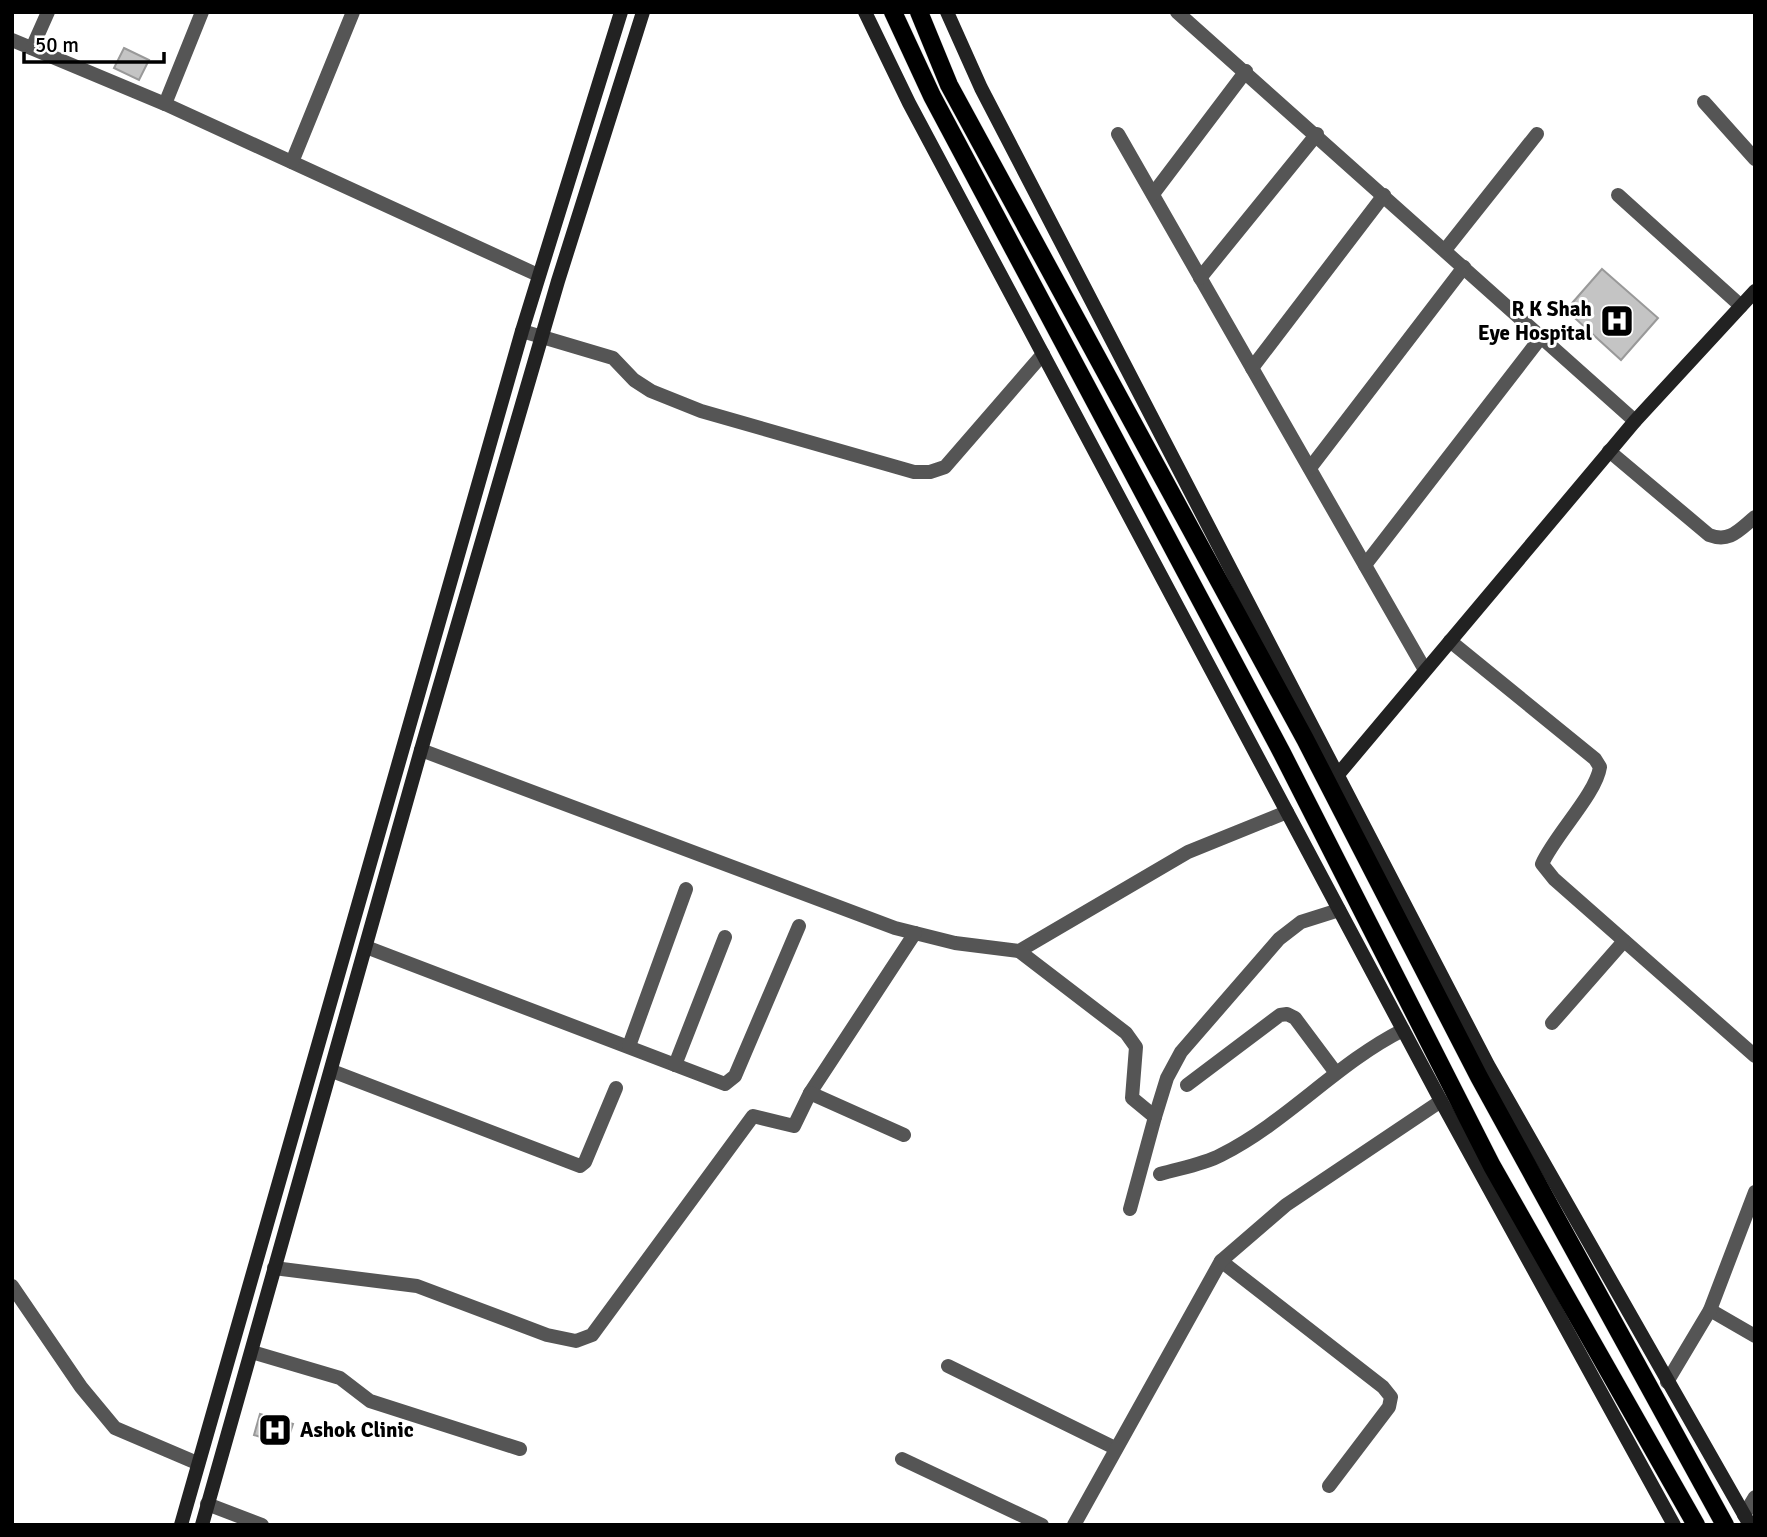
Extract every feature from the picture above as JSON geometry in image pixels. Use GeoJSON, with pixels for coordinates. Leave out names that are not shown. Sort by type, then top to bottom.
{"type":"FeatureCollection","features":[{"type":"Feature","properties":{"kind":"main road"},"geometry":{"type":"LineString","coordinates":[[893,12],[932,96],[1282,753],[1492,1166],[1696,1525]]}},
{"type":"Feature","properties":{"kind":"main road"},"geometry":{"type":"LineString","coordinates":[[919,12],[949,85],[1304,739],[1479,1077],[1725,1525]]}},
{"type":"Feature","properties":{"kind":"street"},"geometry":{"type":"LineString","coordinates":[[32,48],[48,12]]}},
{"type":"Feature","properties":{"kind":"street"},"geometry":{"type":"LineString","coordinates":[[165,104],[202,12]]}},
{"type":"Feature","properties":{"kind":"street"},"geometry":{"type":"LineString","coordinates":[[292,162],[353,12]]}},
{"type":"Feature","properties":{"kind":"street"},"geometry":{"type":"LineString","coordinates":[[181,1525],[538,275],[621,12]]}},
{"type":"Feature","properties":{"kind":"street"},"geometry":{"type":"LineString","coordinates":[[202,1525],[421,750],[542,337],[643,12]]}},
{"type":"Feature","properties":{"kind":"street"},"geometry":{"type":"LineString","coordinates":[[865,12],[909,103],[1441,1101],[1674,1525]]}},
{"type":"Feature","properties":{"kind":"street"},"geometry":{"type":"LineString","coordinates":[[1177,12],[1317,134],[1635,421]]}},
{"type":"Feature","properties":{"kind":"street"},"geometry":{"type":"LineString","coordinates":[[949,13],[988,101],[1488,1065],[1747,1520]]}},
{"type":"Feature","properties":{"kind":"street"},"geometry":{"type":"LineString","coordinates":[[12,40],[165,104],[538,275]]}},
{"type":"Feature","properties":{"kind":"street"},"geometry":{"type":"LineString","coordinates":[[1153,194],[1246,71]]}},
{"type":"Feature","properties":{"kind":"street"},"geometry":{"type":"LineString","coordinates":[[1704,102],[1755,159]]}},
{"type":"Feature","properties":{"kind":"street"},"geometry":{"type":"LineString","coordinates":[[1200,278],[1317,134]]}},
{"type":"Feature","properties":{"kind":"street"},"geometry":{"type":"LineString","coordinates":[[1445,250],[1537,134]]}},
{"type":"Feature","properties":{"kind":"street"},"geometry":{"type":"LineString","coordinates":[[1118,135],[1425,670]]}},
{"type":"Feature","properties":{"kind":"street"},"geometry":{"type":"LineString","coordinates":[[1252,368],[1384,195]]}},
{"type":"Feature","properties":{"kind":"street"},"geometry":{"type":"LineString","coordinates":[[1618,195],[1741,306]]}},
{"type":"Feature","properties":{"kind":"street"},"geometry":{"type":"LineString","coordinates":[[1310,468],[1464,267]]}},
{"type":"Feature","properties":{"kind":"street"},"geometry":{"type":"LineString","coordinates":[[1336,776],[1609,451],[1755,291]]}},
{"type":"Feature","properties":{"kind":"street"},"geometry":{"type":"LineString","coordinates":[[522,331],[613,358],[634,380],[651,391],[701,411],[914,472],[930,472],[945,467],[1043,354]]}},
{"type":"Feature","properties":{"kind":"street"},"geometry":{"type":"LineString","coordinates":[[1365,565],[1542,337]]}},
{"type":"Feature","properties":{"kind":"street"},"geometry":{"type":"LineString","coordinates":[[1609,451],[1709,535],[1720,539],[1730,538],[1755,517]]}},
{"type":"Feature","properties":{"kind":"street"},"geometry":{"type":"LineString","coordinates":[[1450,641],[1595,759],[1600,767],[1597,781],[1552,842],[1542,864],[1554,879],[1755,1056]]}},
{"type":"Feature","properties":{"kind":"street"},"geometry":{"type":"LineString","coordinates":[[421,750],[647,836],[915,933],[955,943],[1019,951],[1132,1039],[1136,1047],[1132,1098],[1155,1117]]}},
{"type":"Feature","properties":{"kind":"street"},"geometry":{"type":"LineString","coordinates":[[1019,951],[1188,852],[1287,812]]}},
{"type":"Feature","properties":{"kind":"street"},"geometry":{"type":"LineString","coordinates":[[629,1046],[686,889]]}},
{"type":"Feature","properties":{"kind":"street"},"geometry":{"type":"LineString","coordinates":[[1130,1209],[1167,1079],[1181,1052],[1279,939],[1301,922],[1339,910]]}},
{"type":"Feature","properties":{"kind":"street"},"geometry":{"type":"LineString","coordinates":[[366,947],[629,1046],[713,1081],[730,1083],[799,926]]}},
{"type":"Feature","properties":{"kind":"street"},"geometry":{"type":"LineString","coordinates":[[274,1268],[417,1286],[547,1335],[576,1341],[592,1335],[747,1121],[760,1116],[793,1126],[810,1093],[915,933]]}},
{"type":"Feature","properties":{"kind":"street"},"geometry":{"type":"LineString","coordinates":[[675,1066],[725,937]]}},
{"type":"Feature","properties":{"kind":"street"},"geometry":{"type":"LineString","coordinates":[[1552,1023],[1624,941]]}},
{"type":"Feature","properties":{"kind":"street"},"geometry":{"type":"LineString","coordinates":[[1187,1085],[1280,1015],[1287,1014],[1295,1018],[1336,1073]]}},
{"type":"Feature","properties":{"kind":"street"},"geometry":{"type":"LineString","coordinates":[[1160,1174],[1204,1163],[1241,1144],[1336,1073],[1404,1030]]}},
{"type":"Feature","properties":{"kind":"street"},"geometry":{"type":"LineString","coordinates":[[332,1071],[580,1166],[585,1162],[616,1088]]}},
{"type":"Feature","properties":{"kind":"street"},"geometry":{"type":"LineString","coordinates":[[810,1093],[904,1135]]}},
{"type":"Feature","properties":{"kind":"street"},"geometry":{"type":"LineString","coordinates":[[1074,1525],[1221,1261],[1286,1205],[1441,1101]]}},
{"type":"Feature","properties":{"kind":"street"},"geometry":{"type":"LineString","coordinates":[[1667,1382],[1710,1310],[1749,1226],[1755,1192]]}},
{"type":"Feature","properties":{"kind":"street"},"geometry":{"type":"LineString","coordinates":[[1221,1261],[1383,1387],[1391,1397],[1389,1407],[1329,1486]]}},
{"type":"Feature","properties":{"kind":"street"},"geometry":{"type":"LineString","coordinates":[[12,1286],[81,1387],[115,1428],[197,1463]]}},
{"type":"Feature","properties":{"kind":"street"},"geometry":{"type":"LineString","coordinates":[[1710,1310],[1755,1336]]}},
{"type":"Feature","properties":{"kind":"street"},"geometry":{"type":"LineString","coordinates":[[252,1352],[340,1378],[370,1401],[520,1448]]}},
{"type":"Feature","properties":{"kind":"street"},"geometry":{"type":"LineString","coordinates":[[948,1366],[1115,1448]]}},
{"type":"Feature","properties":{"kind":"street"},"geometry":{"type":"LineString","coordinates":[[902,1459],[1042,1525]]}},
{"type":"Feature","properties":{"kind":"street"},"geometry":{"type":"LineString","coordinates":[[1747,1520],[1755,1497]]}},
{"type":"Feature","properties":{"kind":"street"},"geometry":{"type":"LineString","coordinates":[[207,1504],[262,1525]]}},
{"type":"Feature","properties":{"kind":"building"},"geometry":{"type":"Polygon","coordinates":[[[124,48],[149,60],[139,80],[114,68],[124,48]]]}},
{"type":"Feature","properties":{"kind":"building"},"geometry":{"type":"Polygon","coordinates":[[[1602,269],[1658,318],[1621,360],[1566,310],[1602,269]]]}},
{"type":"Feature","properties":{"kind":"building"},"geometry":{"type":"Polygon","coordinates":[[[260,1414],[293,1424],[286,1445],[254,1435],[260,1414]]]}},
{"type":"Feature","properties":{"kind":"place","name":"R K Shah Eye Hospital"},"geometry":{"type":"Point","coordinates":[1617,321]}},
{"type":"Feature","properties":{"kind":"place","name":"Ashok Clinic"},"geometry":{"type":"Point","coordinates":[275,1430]}}]}
